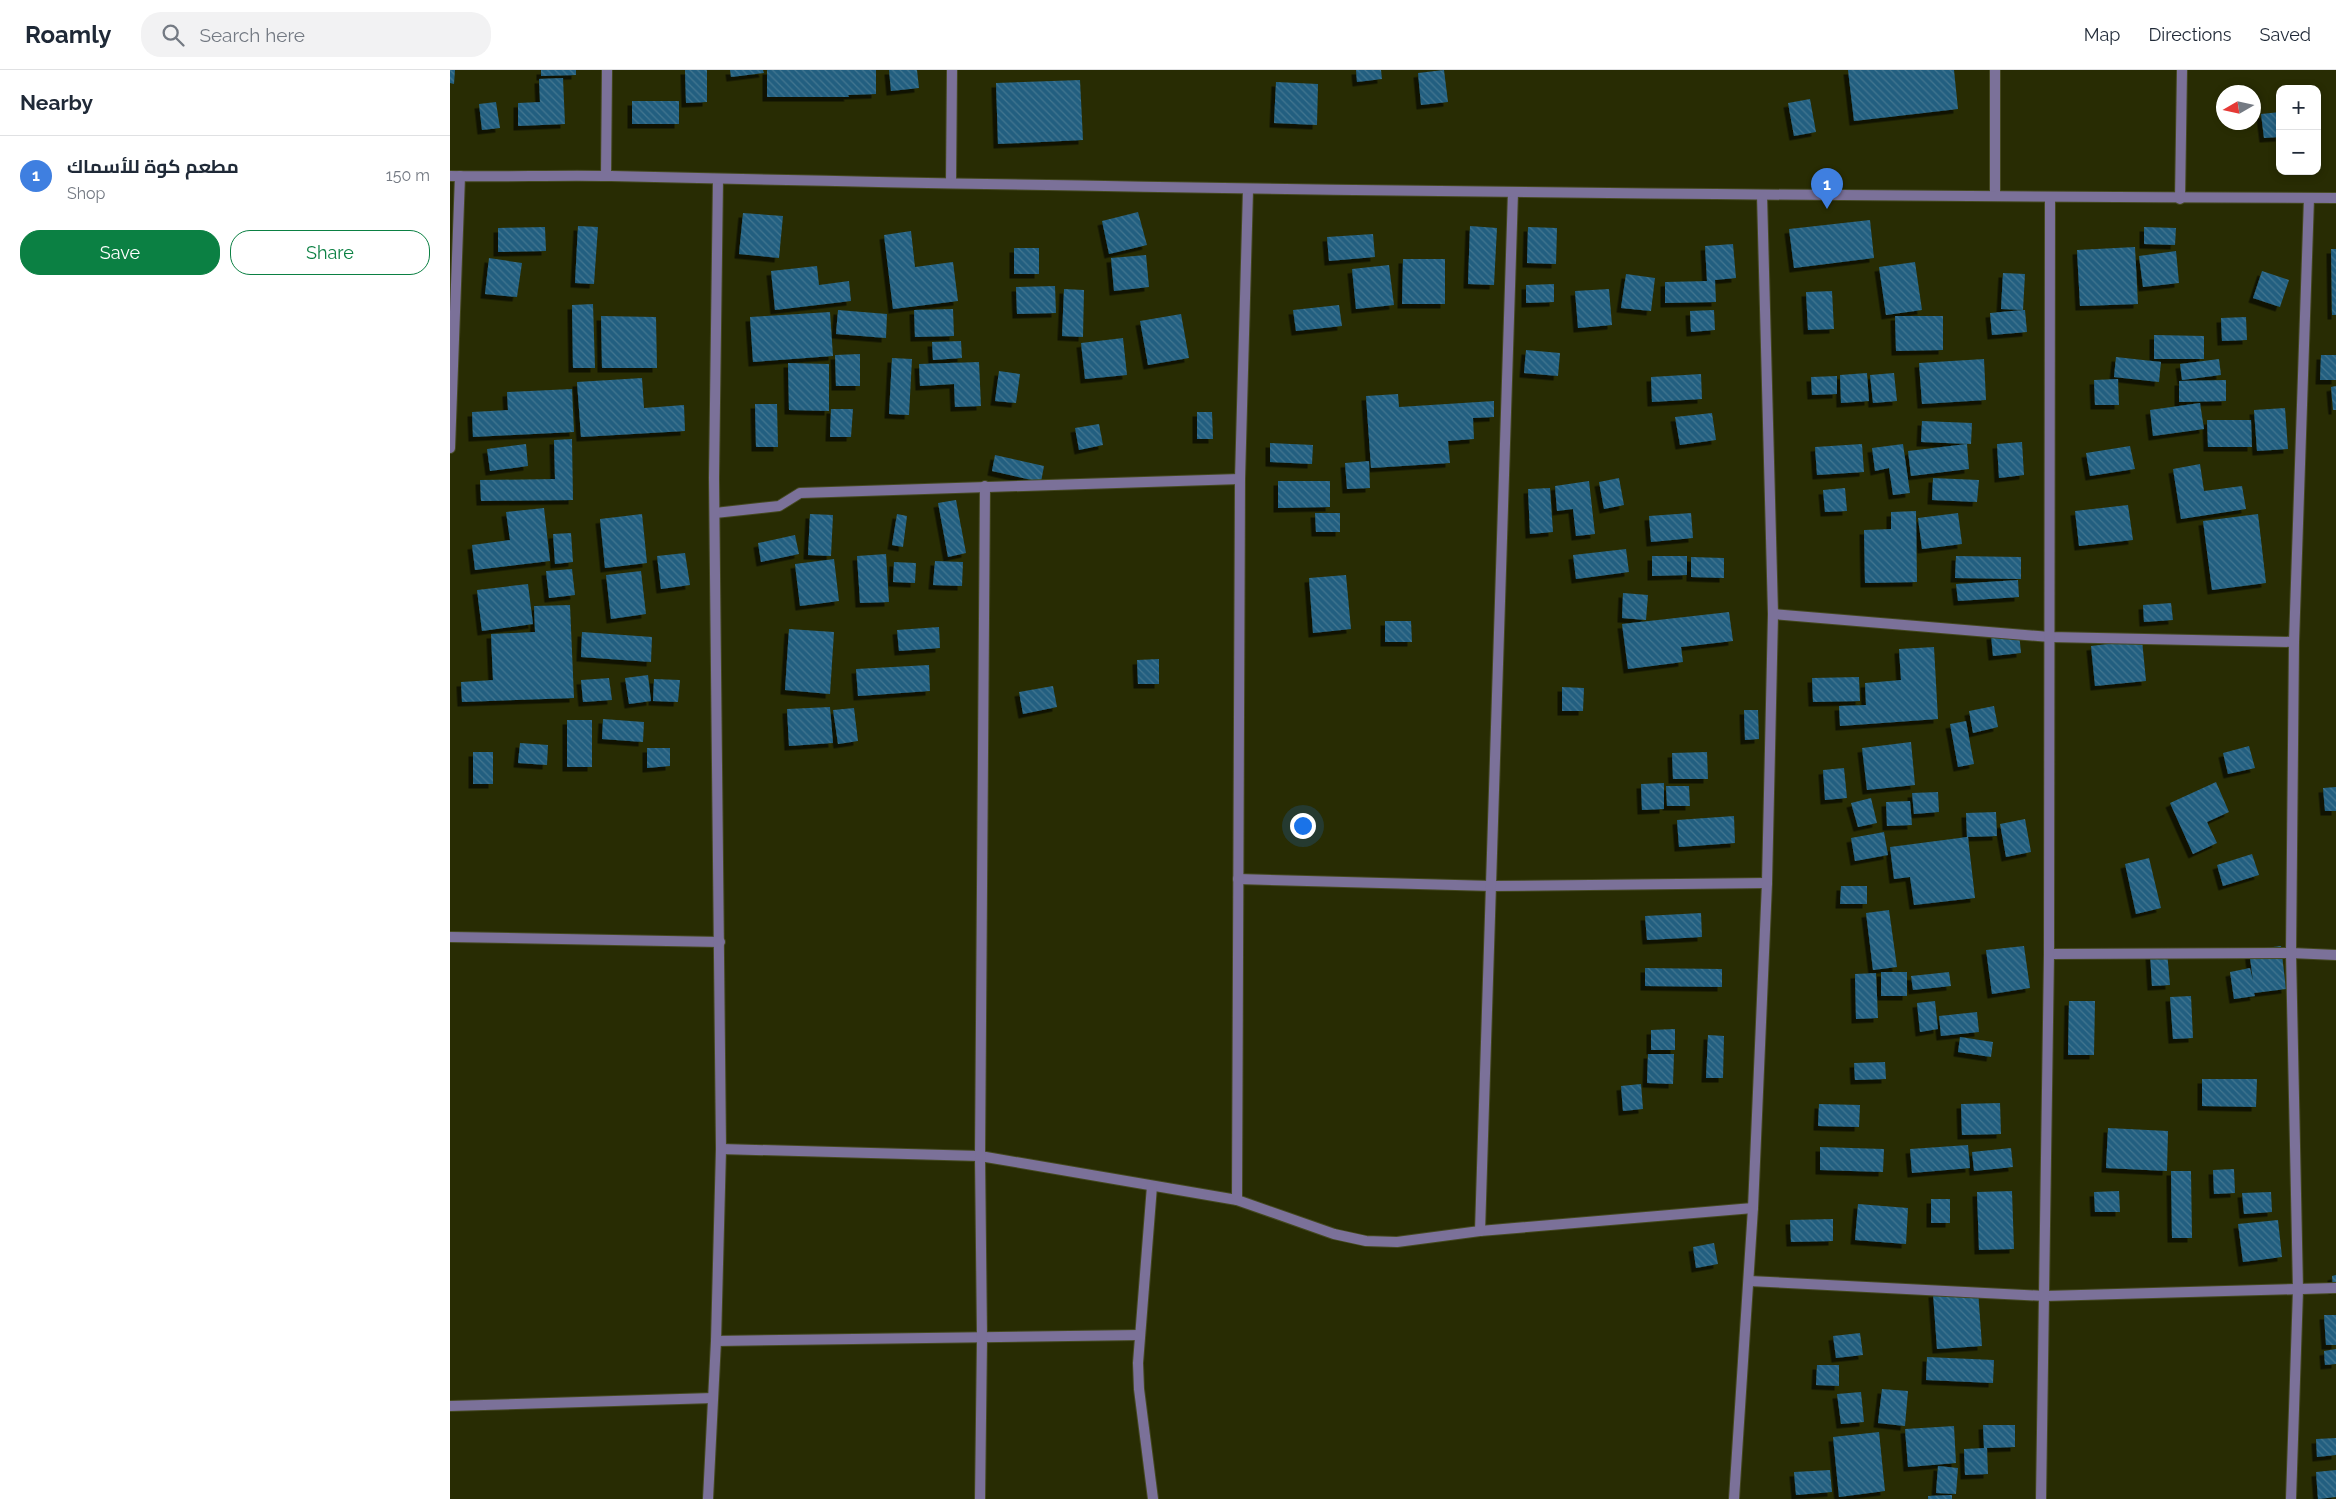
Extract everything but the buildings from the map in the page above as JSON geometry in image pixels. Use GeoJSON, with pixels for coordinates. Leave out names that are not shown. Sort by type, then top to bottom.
{"type":"FeatureCollection","features":[{"type":"Feature","properties":{"kind":"street"},"geometry":{"type":"LineString","coordinates":[[606,176],[607,70]]}},
{"type":"Feature","properties":{"kind":"street"},"geometry":{"type":"LineString","coordinates":[[952,70],[952,183]]}},
{"type":"Feature","properties":{"kind":"street"},"geometry":{"type":"LineString","coordinates":[[1995,70],[1995,196]]}},
{"type":"Feature","properties":{"kind":"street"},"geometry":{"type":"LineString","coordinates":[[2180,199],[2182,70]]}},
{"type":"Feature","properties":{"kind":"street"},"geometry":{"type":"LineString","coordinates":[[450,448],[455,176],[606,176],[1248,190],[2180,199],[2336,198]]}},
{"type":"Feature","properties":{"kind":"street"},"geometry":{"type":"LineString","coordinates":[[708,1499],[716,1341],[721,1149],[715,513],[718,179]]}},
{"type":"Feature","properties":{"kind":"street"},"geometry":{"type":"LineString","coordinates":[[1237,1200],[1240,478],[1248,190]]}},
{"type":"Feature","properties":{"kind":"street"},"geometry":{"type":"LineString","coordinates":[[1480,1231],[1513,192]]}},
{"type":"Feature","properties":{"kind":"street"},"geometry":{"type":"LineString","coordinates":[[1734,1499],[1753,1208],[1767,883],[1773,614],[1762,195]]}},
{"type":"Feature","properties":{"kind":"street"},"geometry":{"type":"LineString","coordinates":[[2041,1499],[2049,954],[2050,197]]}},
{"type":"Feature","properties":{"kind":"street"},"geometry":{"type":"LineString","coordinates":[[2291,1499],[2298,1290],[2291,954],[2294,642],[2309,198]]}},
{"type":"Feature","properties":{"kind":"street"},"geometry":{"type":"LineString","coordinates":[[715,513],[779,506],[800,493],[1240,478]]}},
{"type":"Feature","properties":{"kind":"street"},"geometry":{"type":"LineString","coordinates":[[980,1499],[982,1338],[980,1156],[985,486]]}},
{"type":"Feature","properties":{"kind":"street"},"geometry":{"type":"LineString","coordinates":[[1773,614],[2050,637],[2294,642]]}},
{"type":"Feature","properties":{"kind":"street"},"geometry":{"type":"LineString","coordinates":[[1238,879],[1492,886],[1767,883]]}},
{"type":"Feature","properties":{"kind":"street"},"geometry":{"type":"LineString","coordinates":[[450,937],[720,942]]}},
{"type":"Feature","properties":{"kind":"street"},"geometry":{"type":"LineString","coordinates":[[2049,954],[2336,955]]}},
{"type":"Feature","properties":{"kind":"street"},"geometry":{"type":"LineString","coordinates":[[721,1149],[980,1156],[1237,1200],[1334,1234],[1366,1241],[1397,1242],[1480,1231],[1753,1208]]}},
{"type":"Feature","properties":{"kind":"street"},"geometry":{"type":"LineString","coordinates":[[1152,1186],[1138,1363],[1139,1389],[1153,1499]]}},
{"type":"Feature","properties":{"kind":"street"},"geometry":{"type":"LineString","coordinates":[[1748,1281],[2045,1296],[2336,1288]]}},
{"type":"Feature","properties":{"kind":"street"},"geometry":{"type":"LineString","coordinates":[[716,1341],[1140,1335]]}},
{"type":"Feature","properties":{"kind":"street"},"geometry":{"type":"LineString","coordinates":[[450,1406],[713,1398]]}},
{"type":"Feature","properties":{"kind":"place","name":"مطعم كوة للأسماك"},"geometry":{"type":"Point","coordinates":[1827,209]}}]}
